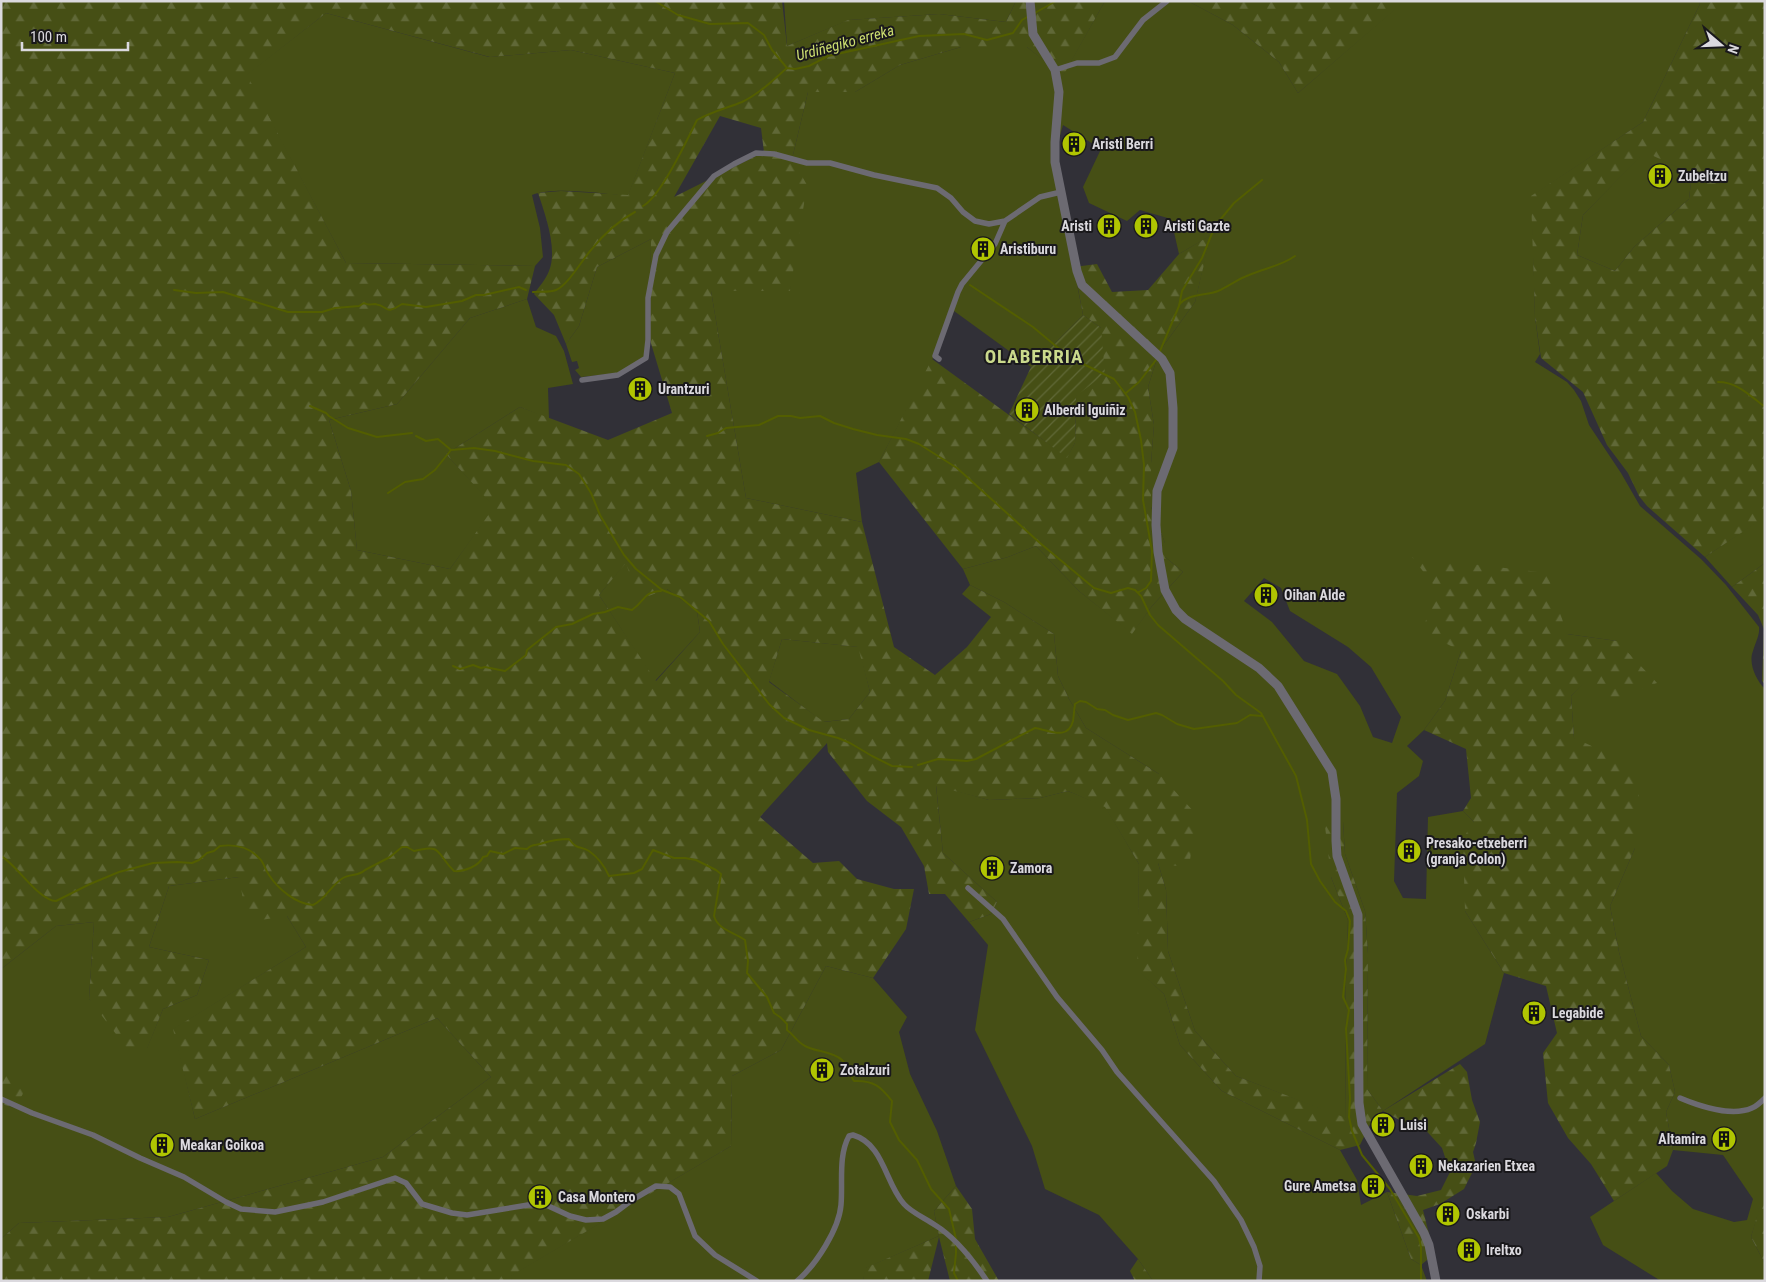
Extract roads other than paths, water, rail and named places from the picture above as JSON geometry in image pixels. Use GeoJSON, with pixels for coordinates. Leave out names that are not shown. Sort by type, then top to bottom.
{"type":"FeatureCollection","features":[{"type":"Feature","properties":{"kind":"street"},"geometry":{"type":"LineString","coordinates":[[1030,1],[1033,34],[1055,70],[1059,92],[1054,142],[1055,162],[1077,271],[1082,285],[1162,359],[1170,373],[1173,408],[1173,448],[1157,492],[1156,525],[1158,552],[1165,590],[1176,610],[1185,619],[1259,668],[1278,686],[1332,772],[1336,799],[1337,856],[1358,915],[1359,1103],[1362,1124],[1424,1233],[1436,1281]]}},
{"type":"Feature","properties":{"kind":"street"},"geometry":{"type":"LineString","coordinates":[[1055,70],[1077,63],[1099,63],[1115,57],[1139,25],[1166,1]]}},
{"type":"Feature","properties":{"kind":"street"},"geometry":{"type":"LineString","coordinates":[[582,380],[618,374],[646,358],[648,298],[656,255],[667,232],[714,176],[756,153],[774,154],[807,163],[830,163],[874,176],[937,188],[951,198],[963,212],[975,221],[989,224],[1005,221],[1040,197],[1061,192]]}},
{"type":"Feature","properties":{"kind":"street"},"geometry":{"type":"LineString","coordinates":[[939,359],[935,356],[958,292],[995,244],[1005,221]]}},
{"type":"Feature","properties":{"kind":"street"},"geometry":{"type":"LineString","coordinates":[[968,888],[1003,919],[1057,997],[1102,1050],[1117,1072],[1214,1180],[1241,1220],[1254,1247],[1260,1266],[1259,1281]]}},
{"type":"Feature","properties":{"kind":"street"},"geometry":{"type":"LineString","coordinates":[[1680,1098],[1697,1105],[1728,1111],[1751,1108],[1765,1098]]}},
{"type":"Feature","properties":{"kind":"street"},"geometry":{"type":"LineString","coordinates":[[1,1099],[32,1113],[93,1135],[184,1177],[241,1209],[275,1212],[323,1202],[395,1178],[406,1183],[422,1204],[452,1213],[468,1215],[544,1204],[570,1216],[586,1220],[603,1219],[656,1186],[670,1187],[679,1194],[695,1236],[716,1255],[757,1281]]}},
{"type":"Feature","properties":{"kind":"street"},"geometry":{"type":"LineString","coordinates":[[797,1281],[808,1269],[836,1225],[841,1204],[845,1143],[849,1136],[853,1135],[863,1140],[884,1165],[893,1189],[904,1204],[937,1225],[959,1245],[987,1281]]}},
{"type":"Feature","properties":{"kind":"street"},"geometry":{"type":"LineString","coordinates":[[805,1281],[808,1269]]}},
{"type":"Feature","properties":{"kind":"waterway","name":"Urdiñegiko erreka"},"geometry":{"type":"LineString","coordinates":[[655,1],[678,15],[710,24],[748,23],[764,35],[772,50],[787,68],[795,69],[809,66],[828,56],[919,36],[964,34],[987,40],[1013,33],[1022,20],[1029,16]]}},
{"type":"Feature","properties":{"kind":"waterway","name":"Urdiñegiko erreka"},"geometry":{"type":"LineString","coordinates":[[1033,14],[1056,1]]}},
{"type":"Feature","properties":{"kind":"waterway"},"geometry":{"type":"LineString","coordinates":[[643,206],[658,191],[665,180],[697,120],[748,99],[787,68]]}},
{"type":"Feature","properties":{"kind":"waterway"},"geometry":{"type":"LineString","coordinates":[[1160,351],[1179,306],[1182,291],[1202,258],[1215,226],[1234,203],[1262,180]]}},
{"type":"Feature","properties":{"kind":"waterway"},"geometry":{"type":"LineString","coordinates":[[533,292],[556,290],[561,287],[596,244],[617,224],[635,212]]}},
{"type":"Feature","properties":{"kind":"waterway"},"geometry":{"type":"LineString","coordinates":[[1179,305],[1187,298],[1213,293],[1245,277],[1279,265],[1295,256]]}},
{"type":"Feature","properties":{"kind":"waterway"},"geometry":{"type":"LineString","coordinates":[[970,285],[1033,327],[1069,357],[1114,379],[1128,397],[1135,412],[1141,440],[1144,465],[1143,500],[1152,551],[1151,581],[1146,588],[1139,592]]}},
{"type":"Feature","properties":{"kind":"waterway"},"geometry":{"type":"LineString","coordinates":[[174,290],[196,293],[223,292],[288,312],[322,312],[335,308],[359,306],[364,303],[380,305],[389,310],[402,304],[426,307],[462,301],[476,295],[519,287],[526,290]]}},
{"type":"Feature","properties":{"kind":"waterway"},"geometry":{"type":"LineString","coordinates":[[1126,393],[1139,382],[1156,360]]}},
{"type":"Feature","properties":{"kind":"waterway"},"geometry":{"type":"LineString","coordinates":[[1718,382],[1738,387],[1765,407]]}},
{"type":"Feature","properties":{"kind":"waterway"},"geometry":{"type":"LineString","coordinates":[[310,406],[326,413],[348,428],[377,437],[412,433]]}},
{"type":"Feature","properties":{"kind":"waterway"},"geometry":{"type":"LineString","coordinates":[[707,436],[718,433],[726,428],[759,425],[778,416],[800,418],[820,416],[853,429],[906,439],[919,444],[957,468],[1040,543],[1094,588],[1111,593],[1128,588],[1135,590],[1141,596],[1150,615],[1158,625],[1223,681],[1236,695],[1261,713],[1296,776],[1307,820],[1311,864],[1335,902],[1346,911],[1350,921],[1343,997],[1349,1010],[1346,1029],[1350,1098],[1349,1117],[1352,1131],[1362,1155],[1390,1189],[1419,1238],[1421,1247],[1421,1281]]}},
{"type":"Feature","properties":{"kind":"waterway"},"geometry":{"type":"LineString","coordinates":[[416,436],[426,441],[438,439],[451,450],[474,448],[495,451],[533,461],[566,465],[579,474],[591,493],[600,515],[624,555],[636,569],[662,590],[680,597],[709,621],[723,644],[769,704],[784,718],[809,730],[850,743],[892,766],[912,767]]}},
{"type":"Feature","properties":{"kind":"waterway"},"geometry":{"type":"LineString","coordinates":[[388,493],[405,482],[423,479],[435,470],[451,450]]}},
{"type":"Feature","properties":{"kind":"waterway"},"geometry":{"type":"LineString","coordinates":[[453,666],[460,669],[473,665],[505,671],[526,655],[527,650],[556,627],[572,624],[593,614],[618,607],[632,610],[651,593],[661,591]]}},
{"type":"Feature","properties":{"kind":"waterway"},"geometry":{"type":"LineString","coordinates":[[918,765],[938,759],[967,761],[976,759],[1035,728],[1062,733],[1071,727],[1075,704],[1080,701],[1128,720],[1156,713],[1177,724],[1194,729],[1237,723],[1250,715],[1262,716]]}},
{"type":"Feature","properties":{"kind":"waterway"},"geometry":{"type":"LineString","coordinates":[[1,856],[14,866],[42,895],[56,901],[119,872],[153,863],[192,863],[220,846],[231,845],[251,851],[262,862],[268,873],[282,890],[300,902],[313,905],[343,878],[363,872],[390,857],[402,847],[407,847],[414,851],[435,849],[454,871],[475,866],[490,851],[503,854],[515,848],[527,849],[533,845],[562,839],[569,839],[575,845],[593,854],[601,862],[609,876],[634,873],[642,869],[653,850],[674,858],[696,860],[721,874],[714,916],[716,921],[723,928],[745,940],[748,961],[747,973],[767,997],[774,1013],[787,1024],[787,1030],[805,1046],[838,1057],[846,1065],[854,1081],[876,1085],[892,1101],[890,1122],[899,1140],[917,1160],[931,1189],[949,1209],[956,1239]]}},
{"type":"Feature","properties":{"kind":"waterway"},"geometry":{"type":"LineString","coordinates":[[956,1244],[954,1273],[958,1281]]}},
{"type":"Feature","properties":{"kind":"place","name":"Aristi Berri"},"geometry":{"type":"Point","coordinates":[1074,144]}},
{"type":"Feature","properties":{"kind":"place","name":"Zubeltzu"},"geometry":{"type":"Point","coordinates":[1660,176]}},
{"type":"Feature","properties":{"kind":"place","name":"Aristi"},"geometry":{"type":"Point","coordinates":[1109,226]}},
{"type":"Feature","properties":{"kind":"place","name":"Aristi Gazte"},"geometry":{"type":"Point","coordinates":[1146,226]}},
{"type":"Feature","properties":{"kind":"place","name":"Aristiburu"},"geometry":{"type":"Point","coordinates":[983,249]}},
{"type":"Feature","properties":{"kind":"place","name":"Urantzuri"},"geometry":{"type":"Point","coordinates":[640,389]}},
{"type":"Feature","properties":{"kind":"place","name":"Alberdi Iguiñiz"},"geometry":{"type":"Point","coordinates":[1027,410]}},
{"type":"Feature","properties":{"kind":"place","name":"Oihan Alde"},"geometry":{"type":"Point","coordinates":[1266,595]}},
{"type":"Feature","properties":{"kind":"place","name":"Presako-etxeberri (granja Colon)"},"geometry":{"type":"Point","coordinates":[1409,851]}},
{"type":"Feature","properties":{"kind":"place","name":"Zamora"},"geometry":{"type":"Point","coordinates":[992,868]}},
{"type":"Feature","properties":{"kind":"place","name":"Legabide"},"geometry":{"type":"Point","coordinates":[1534,1013]}},
{"type":"Feature","properties":{"kind":"place","name":"Zotalzuri"},"geometry":{"type":"Point","coordinates":[822,1070]}},
{"type":"Feature","properties":{"kind":"place","name":"Luisi"},"geometry":{"type":"Point","coordinates":[1383,1125]}},
{"type":"Feature","properties":{"kind":"place","name":"Altamira"},"geometry":{"type":"Point","coordinates":[1724,1139]}},
{"type":"Feature","properties":{"kind":"place","name":"Meakar Goikoa"},"geometry":{"type":"Point","coordinates":[162,1145]}},
{"type":"Feature","properties":{"kind":"place","name":"Nekazarien Etxea"},"geometry":{"type":"Point","coordinates":[1421,1166]}},
{"type":"Feature","properties":{"kind":"place","name":"Gure Ametsa"},"geometry":{"type":"Point","coordinates":[1373,1186]}},
{"type":"Feature","properties":{"kind":"place","name":"Casa Montero"},"geometry":{"type":"Point","coordinates":[540,1197]}},
{"type":"Feature","properties":{"kind":"place","name":"Oskarbi"},"geometry":{"type":"Point","coordinates":[1448,1214]}},
{"type":"Feature","properties":{"kind":"place","name":"Ireltxo"},"geometry":{"type":"Point","coordinates":[1469,1250]}},
{"type":"Feature","properties":{"kind":"district","name":"OLABERRIA"},"geometry":{"type":"Point","coordinates":[1034,356]}}]}
